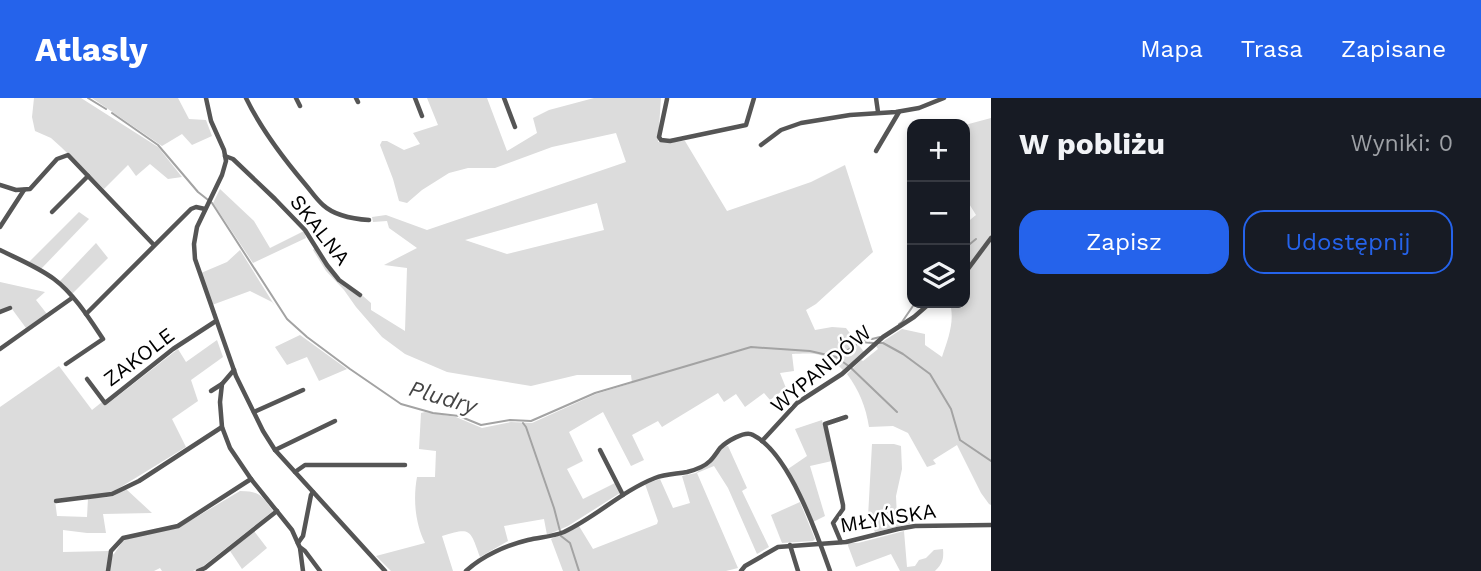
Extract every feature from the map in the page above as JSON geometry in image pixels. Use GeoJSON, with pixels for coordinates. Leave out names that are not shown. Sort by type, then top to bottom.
{"type":"FeatureCollection","features":[{"type":"Feature","properties":{"kind":"street"},"geometry":{"type":"LineString","coordinates":[[206,98],[225,156],[225,167],[196,232],[194,253],[234,370],[275,450],[385,571]]}},
{"type":"Feature","properties":{"kind":"street"},"geometry":{"type":"LineString","coordinates":[[247,98],[253,113],[270,139],[324,206],[348,218],[369,220]]}},
{"type":"Feature","properties":{"kind":"street"},"geometry":{"type":"LineString","coordinates":[[296,98],[300,106]]}},
{"type":"Feature","properties":{"kind":"street"},"geometry":{"type":"LineString","coordinates":[[415,98],[422,116]]}},
{"type":"Feature","properties":{"kind":"street"},"geometry":{"type":"LineString","coordinates":[[504,98],[516,127]]}},
{"type":"Feature","properties":{"kind":"street"},"geometry":{"type":"LineString","coordinates":[[667,99],[659,137],[670,141],[746,125],[754,98]]}},
{"type":"Feature","properties":{"kind":"street"},"geometry":{"type":"LineString","coordinates":[[876,98],[878,112]]}},
{"type":"Feature","properties":{"kind":"street"},"geometry":{"type":"LineString","coordinates":[[761,145],[781,130],[801,123],[850,114],[899,112],[919,108],[944,98]]}},
{"type":"Feature","properties":{"kind":"street"},"geometry":{"type":"LineString","coordinates":[[876,151],[899,112]]}},
{"type":"Feature","properties":{"kind":"street"},"geometry":{"type":"LineString","coordinates":[[0,185],[16,190],[30,189],[57,159],[68,155],[154,245]]}},
{"type":"Feature","properties":{"kind":"street","name":"SKALNA"},"geometry":{"type":"LineString","coordinates":[[225,156],[233,159],[282,206],[305,230],[334,274],[360,295]]}},
{"type":"Feature","properties":{"kind":"street"},"geometry":{"type":"LineString","coordinates":[[52,212],[88,176]]}},
{"type":"Feature","properties":{"kind":"street"},"geometry":{"type":"LineString","coordinates":[[0,227],[24,190]]}},
{"type":"Feature","properties":{"kind":"street"},"geometry":{"type":"LineString","coordinates":[[86,314],[191,209],[206,207]]}},
{"type":"Feature","properties":{"kind":"street"},"geometry":{"type":"LineString","coordinates":[[970,266],[991,238]]}},
{"type":"Feature","properties":{"kind":"street"},"geometry":{"type":"LineString","coordinates":[[0,250],[51,277],[86,314],[103,339],[66,364]]}},
{"type":"Feature","properties":{"kind":"street"},"geometry":{"type":"LineString","coordinates":[[0,349],[72,298]]}},
{"type":"Feature","properties":{"kind":"street"},"geometry":{"type":"LineString","coordinates":[[0,312],[10,308]]}},
{"type":"Feature","properties":{"kind":"street","name":"WYPANDÓW"},"geometry":{"type":"LineString","coordinates":[[831,571],[789,472],[762,441],[797,403],[838,377],[883,337],[924,308]]}},
{"type":"Feature","properties":{"kind":"street","name":"ZAKOLE"},"geometry":{"type":"LineString","coordinates":[[87,379],[105,403],[173,349],[216,321]]}},
{"type":"Feature","properties":{"kind":"street"},"geometry":{"type":"LineString","coordinates":[[211,391],[222,384],[234,370]]}},
{"type":"Feature","properties":{"kind":"street"},"geometry":{"type":"LineString","coordinates":[[222,384],[222,427],[230,449],[251,480],[292,530],[299,545],[303,571]]}},
{"type":"Feature","properties":{"kind":"street"},"geometry":{"type":"LineString","coordinates":[[254,412],[303,390]]}},
{"type":"Feature","properties":{"kind":"street"},"geometry":{"type":"LineString","coordinates":[[841,542],[834,523],[844,509],[825,424],[846,417]]}},
{"type":"Feature","properties":{"kind":"street"},"geometry":{"type":"LineString","coordinates":[[275,450],[334,421]]}},
{"type":"Feature","properties":{"kind":"street"},"geometry":{"type":"LineString","coordinates":[[55,501],[112,494],[139,481],[222,427]]}},
{"type":"Feature","properties":{"kind":"street"},"geometry":{"type":"LineString","coordinates":[[466,571],[490,555],[518,543],[552,537],[576,526],[623,495],[654,479],[702,467],[723,445],[743,435],[752,434],[762,441]]}},
{"type":"Feature","properties":{"kind":"street"},"geometry":{"type":"LineString","coordinates":[[600,450],[623,495]]}},
{"type":"Feature","properties":{"kind":"street"},"geometry":{"type":"LineString","coordinates":[[295,472],[305,465],[405,465]]}},
{"type":"Feature","properties":{"kind":"street"},"geometry":{"type":"LineString","coordinates":[[108,571],[111,551],[123,538],[178,526],[251,480]]}},
{"type":"Feature","properties":{"kind":"street"},"geometry":{"type":"LineString","coordinates":[[299,545],[313,492]]}},
{"type":"Feature","properties":{"kind":"street"},"geometry":{"type":"LineString","coordinates":[[198,571],[277,512]]}},
{"type":"Feature","properties":{"kind":"street","name":"MŁYŃSKA"},"geometry":{"type":"LineString","coordinates":[[741,571],[778,547],[841,542],[915,526],[991,525]]}},
{"type":"Feature","properties":{"kind":"street"},"geometry":{"type":"LineString","coordinates":[[299,545],[320,571]]}},
{"type":"Feature","properties":{"kind":"street"},"geometry":{"type":"LineString","coordinates":[[790,545],[798,571]]}},
{"type":"Feature","properties":{"kind":"shaded area"},"geometry":{"type":"Polygon","coordinates":[[[34,98],[81,98],[158,147],[182,177],[168,179],[150,164],[136,176],[128,165],[104,189],[51,138],[35,131],[32,117],[34,98]]]}},
{"type":"Feature","properties":{"kind":"shaded area"},"geometry":{"type":"Polygon","coordinates":[[[92,98],[178,98],[189,119],[206,120],[212,136],[192,145],[182,134],[162,146],[92,98]]]}},
{"type":"Feature","properties":{"kind":"shaded area"},"geometry":{"type":"Polygon","coordinates":[[[427,98],[487,98],[507,151],[537,133],[533,118],[549,110],[594,98],[661,98],[658,142],[685,141],[727,211],[811,182],[845,165],[873,252],[806,310],[815,330],[846,328],[864,352],[843,370],[831,360],[819,355],[792,354],[794,371],[780,373],[786,388],[770,400],[764,393],[745,407],[736,394],[724,402],[718,393],[662,427],[658,421],[632,435],[644,460],[631,466],[603,412],[569,432],[583,461],[567,469],[583,499],[615,483],[620,493],[568,526],[547,535],[544,519],[504,526],[508,541],[480,557],[468,533],[464,531],[442,536],[453,571],[391,571],[376,556],[425,543],[417,519],[416,485],[417,477],[435,477],[436,451],[419,449],[421,413],[456,417],[482,428],[511,422],[532,423],[596,394],[632,383],[631,375],[577,375],[531,386],[447,372],[405,354],[382,337],[326,271],[313,250],[315,248],[345,287],[363,296],[371,303],[371,310],[405,331],[407,268],[384,265],[417,248],[389,228],[387,221],[373,222],[372,217],[386,215],[427,230],[626,162],[616,133],[552,147],[495,168],[468,168],[449,173],[407,203],[399,201],[380,145],[382,141],[404,150],[420,144],[413,133],[438,125],[427,98]],[[597,203],[465,240],[507,254],[604,230],[597,203]]]}},
{"type":"Feature","properties":{"kind":"shaded area"},"geometry":{"type":"Polygon","coordinates":[[[991,118],[991,235],[970,264],[970,220],[976,215],[970,205],[970,124],[991,118]]]}},
{"type":"Feature","properties":{"kind":"shaded area"},"geometry":{"type":"Polygon","coordinates":[[[220,189],[254,221],[270,248],[304,231],[306,238],[253,263],[213,203],[220,189]]]}},
{"type":"Feature","properties":{"kind":"shaded area"},"geometry":{"type":"Polygon","coordinates":[[[79,212],[89,219],[41,269],[29,262],[79,212]]]}},
{"type":"Feature","properties":{"kind":"shaded area"},"geometry":{"type":"Polygon","coordinates":[[[991,241],[991,505],[981,493],[957,445],[933,460],[936,464],[927,467],[908,433],[893,426],[869,427],[861,399],[847,374],[861,360],[878,349],[876,346],[902,329],[925,334],[925,345],[942,357],[951,324],[951,308],[970,308],[970,267],[991,241]]]}},
{"type":"Feature","properties":{"kind":"shaded area"},"geometry":{"type":"Polygon","coordinates":[[[96,243],[108,258],[72,294],[59,282],[96,243]]]}},
{"type":"Feature","properties":{"kind":"shaded area"},"geometry":{"type":"Polygon","coordinates":[[[240,250],[275,306],[250,291],[212,305],[201,273],[227,262],[240,250]]]}},
{"type":"Feature","properties":{"kind":"shaded area"},"geometry":{"type":"Polygon","coordinates":[[[0,282],[45,292],[36,300],[47,314],[26,328],[12,309],[0,314],[0,282]]]}},
{"type":"Feature","properties":{"kind":"shaded area"},"geometry":{"type":"Polygon","coordinates":[[[300,335],[347,369],[319,381],[307,357],[287,365],[275,347],[300,335]]]}},
{"type":"Feature","properties":{"kind":"shaded area"},"geometry":{"type":"Polygon","coordinates":[[[217,340],[223,357],[191,380],[198,401],[172,419],[186,447],[111,493],[55,500],[57,516],[87,517],[88,498],[112,497],[126,489],[152,513],[103,514],[106,533],[63,530],[63,552],[109,551],[107,571],[0,571],[0,407],[59,366],[92,410],[102,402],[105,406],[178,349],[186,362],[217,340]]]}},
{"type":"Feature","properties":{"kind":"shaded area"},"geometry":{"type":"Polygon","coordinates":[[[822,420],[832,461],[810,466],[825,516],[813,522],[788,469],[807,456],[795,429],[822,420]]]}},
{"type":"Feature","properties":{"kind":"shaded area"},"geometry":{"type":"Polygon","coordinates":[[[872,444],[901,446],[902,469],[896,496],[897,517],[909,516],[910,524],[875,532],[868,517],[872,444]]]}},
{"type":"Feature","properties":{"kind":"shaded area"},"geometry":{"type":"Polygon","coordinates":[[[728,446],[747,488],[742,491],[769,547],[757,554],[728,488],[714,466],[697,473],[738,568],[726,571],[563,571],[551,539],[579,526],[593,549],[657,524],[645,484],[660,479],[673,508],[690,503],[682,476],[696,473],[723,447],[728,446]]]}},
{"type":"Feature","properties":{"kind":"shaded area"},"geometry":{"type":"Polygon","coordinates":[[[240,491],[260,495],[273,511],[202,567],[193,571],[162,571],[160,568],[154,571],[110,571],[112,555],[124,539],[178,528],[240,491]]]}},
{"type":"Feature","properties":{"kind":"shaded area"},"geometry":{"type":"Polygon","coordinates":[[[800,502],[815,539],[782,543],[771,515],[800,502]]]}},
{"type":"Feature","properties":{"kind":"shaded area"},"geometry":{"type":"Polygon","coordinates":[[[254,531],[267,548],[242,569],[230,551],[254,531]]]}},
{"type":"Feature","properties":{"kind":"shaded area"},"geometry":{"type":"Polygon","coordinates":[[[904,531],[907,567],[915,566],[934,550],[943,549],[942,562],[935,571],[900,571],[891,554],[856,567],[847,543],[858,543],[904,531]]]}},
{"type":"Feature","properties":{"kind":"waterway","name":"Pludry"},"geometry":{"type":"LineString","coordinates":[[88,98],[106,109]]}},
{"type":"Feature","properties":{"kind":"waterway","name":"Pludry"},"geometry":{"type":"LineString","coordinates":[[112,113],[158,145],[198,192],[212,203],[287,319],[307,337],[401,404],[433,413],[459,416],[481,425],[510,420],[531,421],[595,393],[751,347],[810,351],[836,357],[897,412]]}},
{"type":"Feature","properties":{"kind":"waterway"},"geometry":{"type":"LineString","coordinates":[[969,245],[976,239]]}},
{"type":"Feature","properties":{"kind":"waterway"},"geometry":{"type":"LineString","coordinates":[[899,324],[912,308]]}},
{"type":"Feature","properties":{"kind":"waterway"},"geometry":{"type":"LineString","coordinates":[[862,341],[880,337]]}},
{"type":"Feature","properties":{"kind":"waterway"},"geometry":{"type":"LineString","coordinates":[[837,357],[860,342],[873,343]]}},
{"type":"Feature","properties":{"kind":"waterway"},"geometry":{"type":"LineString","coordinates":[[878,343],[903,354],[930,374],[951,409],[960,440],[991,461]]}},
{"type":"Feature","properties":{"kind":"waterway"},"geometry":{"type":"LineString","coordinates":[[523,423],[560,531]]}},
{"type":"Feature","properties":{"kind":"waterway"},"geometry":{"type":"LineString","coordinates":[[561,536],[570,543],[579,571]]}}]}
